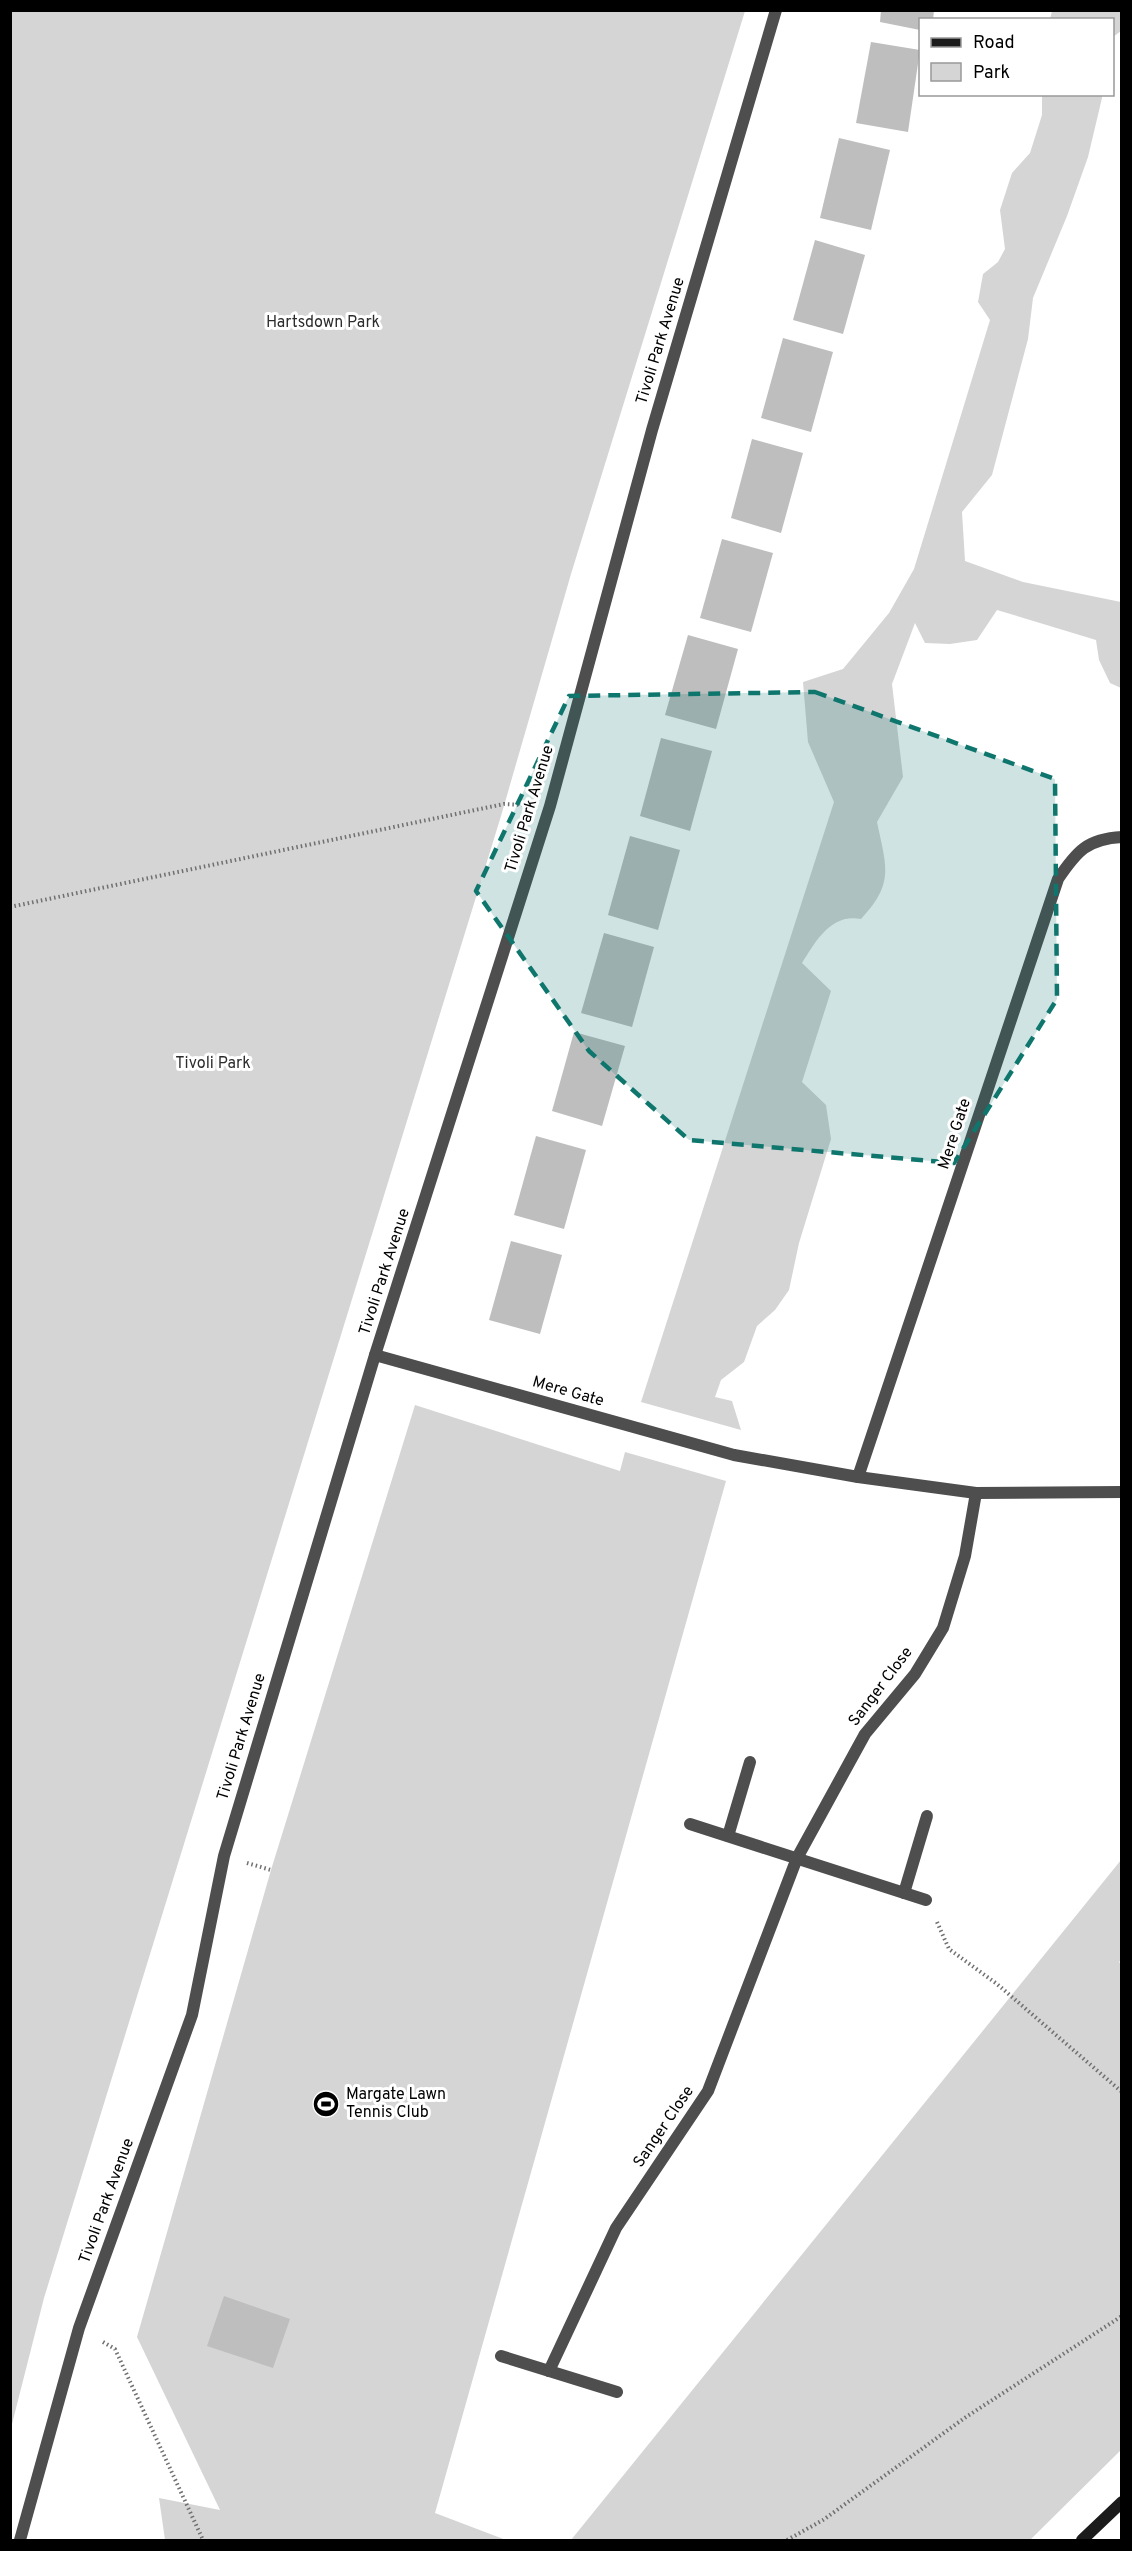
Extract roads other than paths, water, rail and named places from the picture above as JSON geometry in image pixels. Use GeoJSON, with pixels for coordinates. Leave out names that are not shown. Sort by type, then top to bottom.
{"type":"FeatureCollection","features":[{"type":"Feature","properties":{"kind":"street","name":"Tivoli Park Avenue"},"geometry":{"type":"LineString","coordinates":[[20,2541],[79,2328],[192,2015],[224,1856],[375,1355],[550,806],[652,430],[777,10]]}},
{"type":"Feature","properties":{"kind":"street","name":"Mere Gate"},"geometry":{"type":"LineString","coordinates":[[858,1477],[1058,879],[1076,852],[1101,838],[1122,837]]}},
{"type":"Feature","properties":{"kind":"street","name":"Mere Gate"},"geometry":{"type":"LineString","coordinates":[[375,1355],[734,1455],[858,1477],[976,1493],[1122,1492]]}},
{"type":"Feature","properties":{"kind":"street","name":"Sanger Close"},"geometry":{"type":"LineString","coordinates":[[549,2372],[616,2228],[708,2091],[797,1858],[865,1734],[915,1674],[943,1628],[965,1556],[976,1493]]}},
{"type":"Feature","properties":{"kind":"street"},"geometry":{"type":"LineString","coordinates":[[728,1836],[750,1762]]}},
{"type":"Feature","properties":{"kind":"street"},"geometry":{"type":"LineString","coordinates":[[904,1893],[927,1816]]}},
{"type":"Feature","properties":{"kind":"street"},"geometry":{"type":"LineString","coordinates":[[690,1824],[926,1900]]}},
{"type":"Feature","properties":{"kind":"street"},"geometry":{"type":"LineString","coordinates":[[501,2356],[617,2392]]}},
{"type":"Feature","properties":{"kind":"street"},"geometry":{"type":"LineString","coordinates":[[1082,2541],[1122,2502]]}},
{"type":"Feature","properties":{"kind":"place","name":"Margate Lawn Tennis Club"},"geometry":{"type":"Point","coordinates":[326,2104]}},
{"type":"Feature","properties":{"kind":"park label","name":"Hartsdown Park"},"geometry":{"type":"Point","coordinates":[323,323]}},
{"type":"Feature","properties":{"kind":"park label","name":"Tivoli Park"},"geometry":{"type":"Point","coordinates":[213,1064]}}]}
